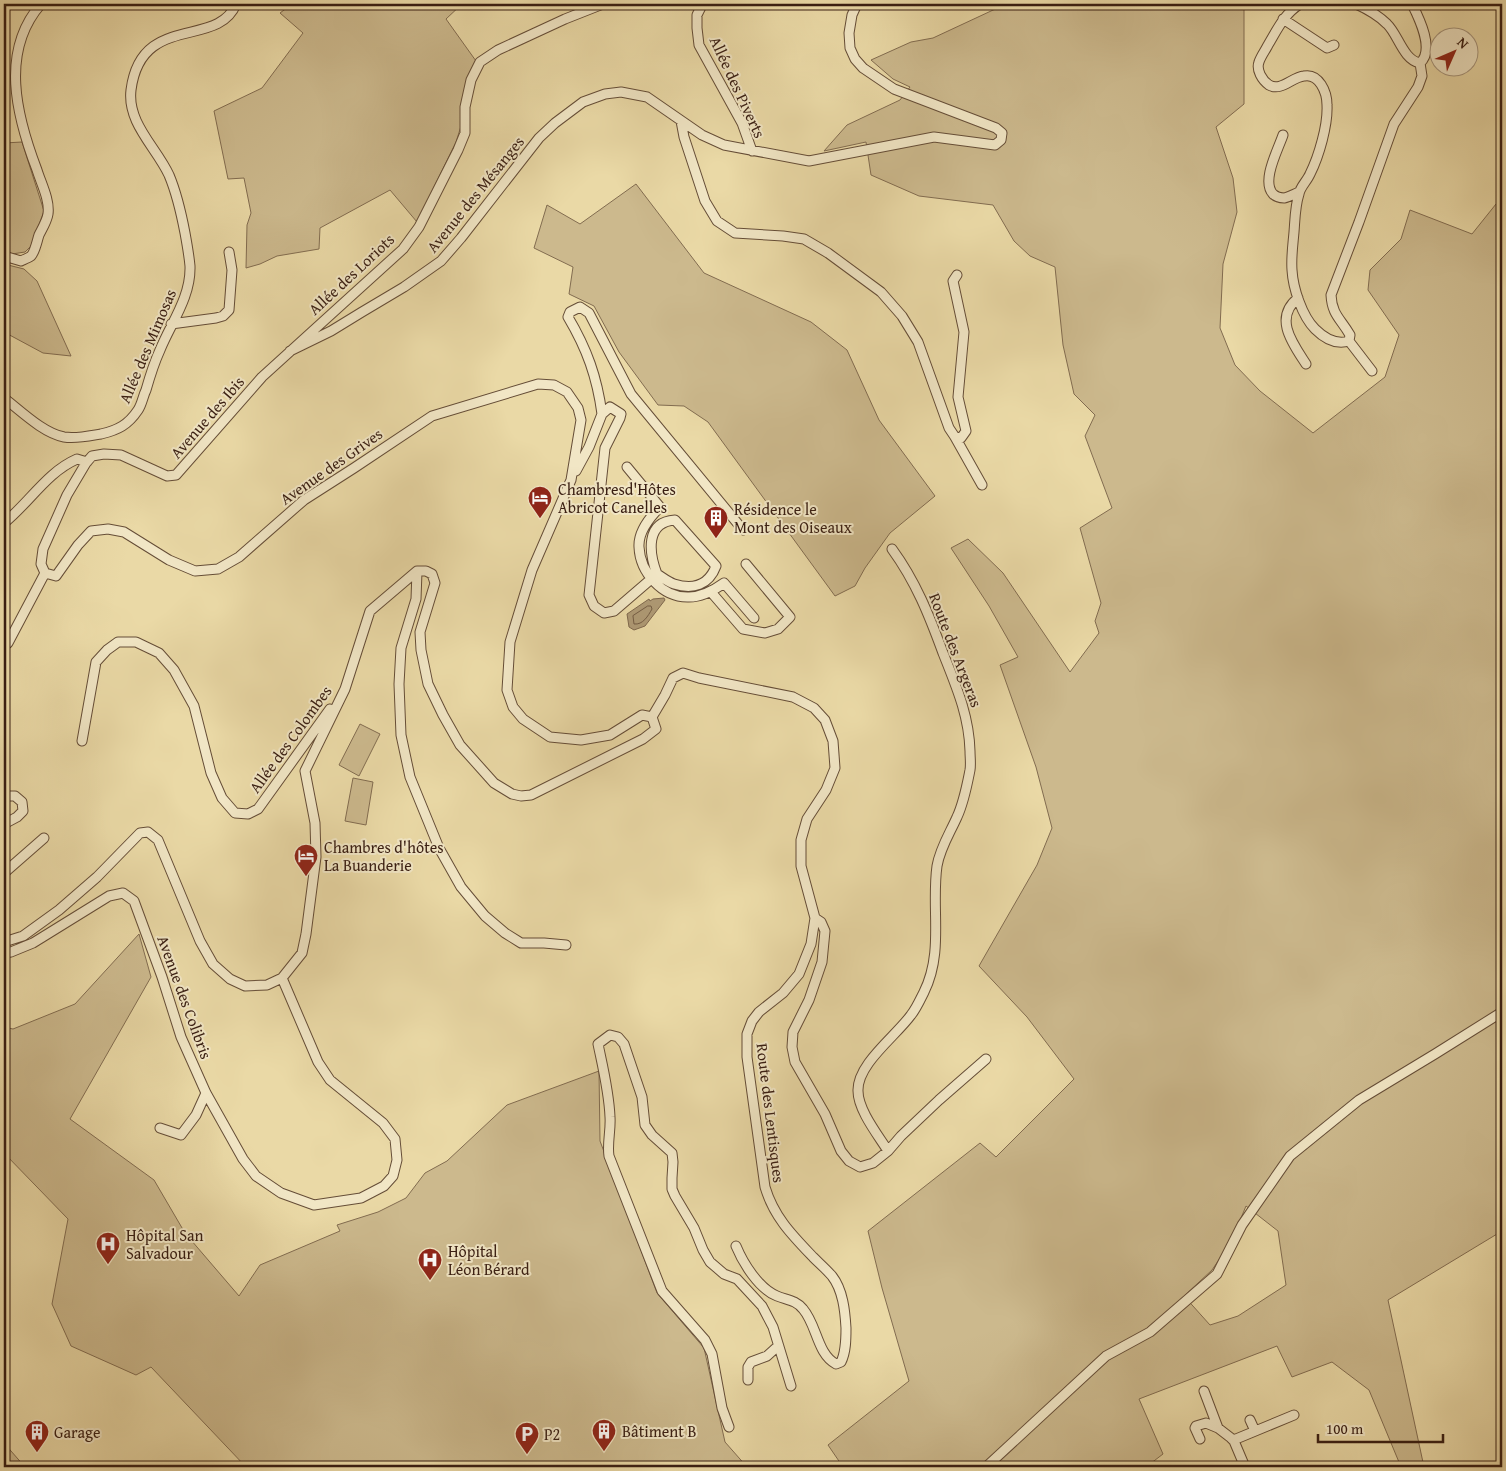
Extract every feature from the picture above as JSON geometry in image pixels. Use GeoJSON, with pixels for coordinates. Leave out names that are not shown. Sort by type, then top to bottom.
{"type":"FeatureCollection","features":[{"type":"Feature","properties":{"kind":"street"},"geometry":{"type":"LineString","coordinates":[[4,256],[20,262],[31,256],[48,214],[46,195],[20,125],[14,101],[11,71],[13,48],[20,29],[33,11],[41,4]]}},
{"type":"Feature","properties":{"kind":"street","name":"Allée des Mimosas"},"geometry":{"type":"LineString","coordinates":[[4,398],[47,431],[64,437],[84,438],[111,431],[127,424],[139,409],[159,353],[188,289],[190,267],[178,198],[168,173],[140,131],[133,111],[131,91],[141,60],[156,44],[173,36],[208,28],[222,22],[235,8],[236,4]]}},
{"type":"Feature","properties":{"kind":"street","name":"Allée des Loriots"},"geometry":{"type":"LineString","coordinates":[[290,351],[403,249],[419,227],[465,133],[465,107],[471,80],[480,62],[498,50],[565,19],[603,4]]}},
{"type":"Feature","properties":{"kind":"street","name":"Avenue des Mésanges"},"geometry":{"type":"LineString","coordinates":[[290,351],[331,330],[404,287],[441,261],[462,238],[539,138],[582,102],[606,94],[621,92],[647,97],[702,135],[724,145],[809,160],[934,137],[994,145],[1001,140],[1002,133],[996,128],[894,89],[863,68],[855,59],[850,48],[849,33],[852,15],[857,4]]}},
{"type":"Feature","properties":{"kind":"street"},"geometry":{"type":"LineString","coordinates":[[1300,4],[1283,20],[1258,63],[1259,73],[1270,86],[1279,86],[1304,76],[1310,76],[1321,83],[1325,92],[1327,105],[1324,129],[1316,160],[1310,175],[1299,192],[1295,219],[1292,268],[1298,298],[1313,327],[1320,334],[1336,342],[1349,341]]}},
{"type":"Feature","properties":{"kind":"street"},"geometry":{"type":"LineString","coordinates":[[1356,4],[1387,23],[1410,58],[1420,63]]}},
{"type":"Feature","properties":{"kind":"street"},"geometry":{"type":"LineString","coordinates":[[1412,4],[1420,20],[1426,43],[1426,55],[1420,63]]}},
{"type":"Feature","properties":{"kind":"street","name":"Allée des Piverts"},"geometry":{"type":"LineString","coordinates":[[701,7],[697,15],[696,28],[699,45],[742,123],[752,151]]}},
{"type":"Feature","properties":{"kind":"street"},"geometry":{"type":"LineString","coordinates":[[1283,20],[1327,48],[1334,46]]}},
{"type":"Feature","properties":{"kind":"street"},"geometry":{"type":"LineString","coordinates":[[1372,371],[1349,341],[1350,336],[1335,314],[1331,294],[1360,222],[1394,124],[1418,87],[1422,76],[1420,63]]}},
{"type":"Feature","properties":{"kind":"street"},"geometry":{"type":"LineString","coordinates":[[681,121],[684,137],[705,201],[717,221],[735,234],[804,239],[828,253],[881,292],[902,316],[918,342],[949,428],[982,485]]}},
{"type":"Feature","properties":{"kind":"street"},"geometry":{"type":"LineString","coordinates":[[1283,135],[1268,175],[1269,187],[1278,198],[1299,192]]}},
{"type":"Feature","properties":{"kind":"street"},"geometry":{"type":"LineString","coordinates":[[171,324],[216,318],[223,316],[229,310],[232,270],[229,252]]}},
{"type":"Feature","properties":{"kind":"street"},"geometry":{"type":"LineString","coordinates":[[954,437],[961,438],[966,431],[958,397],[964,332],[952,281],[957,275]]}},
{"type":"Feature","properties":{"kind":"street"},"geometry":{"type":"LineString","coordinates":[[1298,298],[1292,303],[1288,313],[1286,323],[1287,334],[1306,364]]}},
{"type":"Feature","properties":{"kind":"street"},"geometry":{"type":"LineString","coordinates":[[602,414],[591,362],[581,338],[568,317],[570,312],[580,307],[589,313],[631,394],[743,530]]}},
{"type":"Feature","properties":{"kind":"street","name":"Avenue des Ibis"},"geometry":{"type":"LineString","coordinates":[[4,523],[33,492],[69,462],[77,459],[87,462],[92,456],[104,454],[121,455],[167,476],[176,475],[262,377],[290,351]]}},
{"type":"Feature","properties":{"kind":"street","name":"Avenue des Grives"},"geometry":{"type":"LineString","coordinates":[[45,573],[56,576],[78,545],[91,531],[108,529],[124,532],[169,560],[195,571],[218,569],[238,557],[304,500],[432,416],[538,384],[554,385],[568,392],[578,408],[580,420],[571,480]]}},
{"type":"Feature","properties":{"kind":"street"},"geometry":{"type":"LineString","coordinates":[[652,717],[642,715],[610,735],[581,740],[550,737],[524,719],[513,707],[507,690],[510,642],[532,570],[564,500],[571,480],[589,447],[602,414],[610,407],[621,414],[605,448],[589,595],[594,606],[599,610],[604,613],[614,611],[654,577]]}},
{"type":"Feature","properties":{"kind":"street"},"geometry":{"type":"LineString","coordinates":[[4,646],[8,643],[45,573],[41,564],[44,548],[67,495],[87,462]]}},
{"type":"Feature","properties":{"kind":"street"},"geometry":{"type":"LineString","coordinates":[[627,467],[660,507],[647,522],[640,537],[639,547],[643,563],[665,591],[681,597],[689,597],[711,592],[724,583],[754,618]]}},
{"type":"Feature","properties":{"kind":"street"},"geometry":{"type":"LineString","coordinates":[[666,520],[675,520],[716,566],[713,575],[705,583],[697,586],[673,584],[654,577],[651,539],[659,525],[666,520]]}},
{"type":"Feature","properties":{"kind":"street","name":"Route des Argeras"},"geometry":{"type":"LineString","coordinates":[[888,1151],[871,1126],[860,1101],[858,1091],[860,1078],[867,1065],[912,1015],[925,990],[933,966],[936,946],[938,864],[946,839],[963,802],[971,767],[970,733],[963,704],[925,607],[907,568],[892,549]]}},
{"type":"Feature","properties":{"kind":"street"},"geometry":{"type":"LineString","coordinates":[[711,592],[743,629],[765,633],[778,628],[790,617],[746,564]]}},
{"type":"Feature","properties":{"kind":"street"},"geometry":{"type":"LineString","coordinates":[[4,942],[23,936],[59,910],[97,877],[140,833],[148,832],[158,840],[200,941],[213,964],[230,979],[245,986],[267,985],[282,978],[302,954],[316,857],[315,823],[305,772],[345,689],[370,611],[417,571]]}},
{"type":"Feature","properties":{"kind":"street"},"geometry":{"type":"LineString","coordinates":[[417,571],[416,599],[401,648],[399,684],[401,735],[410,777],[439,848],[461,887],[485,916],[505,933],[521,943],[544,942],[566,945]]}},
{"type":"Feature","properties":{"kind":"street","name":"Route des Lentisques"},"geometry":{"type":"LineString","coordinates":[[417,571],[426,571],[432,574],[435,583],[420,632],[421,650],[428,684],[460,746],[494,783],[512,794],[521,796],[531,795],[643,739],[656,728],[652,717],[673,678],[683,673],[793,697],[814,708],[825,720],[833,741],[834,768],[826,790],[807,819],[801,840],[801,866],[815,918],[811,944],[799,974],[783,993],[759,1012],[752,1021],[747,1034],[747,1057],[765,1188],[770,1203],[782,1224],[832,1277],[839,1291],[845,1312],[846,1340],[844,1357],[841,1362],[836,1364],[830,1361],[824,1354],[811,1321],[802,1308],[793,1300],[776,1295],[764,1288],[751,1272]]}},
{"type":"Feature","properties":{"kind":"street","name":"Allée des Colombes"},"geometry":{"type":"LineString","coordinates":[[82,741],[96,662],[118,642],[136,642],[159,653],[174,670],[194,706],[211,772],[222,798],[234,813],[248,814],[258,809],[345,689]]}},
{"type":"Feature","properties":{"kind":"street"},"geometry":{"type":"LineString","coordinates":[[4,796],[15,796],[22,802],[23,811],[4,824]]}},
{"type":"Feature","properties":{"kind":"street"},"geometry":{"type":"LineString","coordinates":[[4,873],[44,838]]}},
{"type":"Feature","properties":{"kind":"street","name":"Avenue des Colibris"},"geometry":{"type":"LineString","coordinates":[[4,953],[11,952],[33,942],[109,896],[123,893],[129,897],[134,901],[162,977],[181,1037],[206,1093],[243,1159],[256,1176],[281,1193],[314,1205],[361,1198],[384,1186],[393,1176],[397,1160],[395,1139],[383,1123],[330,1080],[318,1062],[282,978]]}},
{"type":"Feature","properties":{"kind":"street"},"geometry":{"type":"LineString","coordinates":[[815,918],[821,922],[825,931],[822,962],[809,1000],[793,1032],[792,1047],[795,1062],[825,1114],[841,1151],[849,1161],[860,1167],[873,1163],[986,1059]]}},
{"type":"Feature","properties":{"kind":"street"},"geometry":{"type":"LineString","coordinates":[[986,1467],[1106,1356],[1150,1332],[1217,1274],[1242,1225],[1290,1156],[1359,1100],[1502,1012]]}},
{"type":"Feature","properties":{"kind":"street"},"geometry":{"type":"LineString","coordinates":[[729,1427],[722,1408],[712,1354],[705,1340],[662,1291],[609,1156],[608,1146],[611,1119],[598,1044],[610,1035],[618,1037],[624,1044],[642,1097],[645,1125],[652,1135],[672,1153],[672,1189],[675,1196],[694,1228],[710,1262],[724,1274],[737,1279],[762,1306],[773,1327],[792,1386]]}},
{"type":"Feature","properties":{"kind":"street"},"geometry":{"type":"LineString","coordinates":[[160,1128],[181,1135],[196,1115],[206,1093]]}},
{"type":"Feature","properties":{"kind":"street"},"geometry":{"type":"LineString","coordinates":[[736,1246],[740,1256],[751,1272],[737,1279]]}},
{"type":"Feature","properties":{"kind":"street"},"geometry":{"type":"LineString","coordinates":[[748,1380],[748,1367],[751,1362],[767,1356],[778,1346]]}},
{"type":"Feature","properties":{"kind":"street"},"geometry":{"type":"LineString","coordinates":[[1204,1391],[1218,1428]]}},
{"type":"Feature","properties":{"kind":"street"},"geometry":{"type":"LineString","coordinates":[[1234,1441],[1294,1415]]}},
{"type":"Feature","properties":{"kind":"street"},"geometry":{"type":"LineString","coordinates":[[1250,1420],[1255,1431]]}},
{"type":"Feature","properties":{"kind":"street"},"geometry":{"type":"LineString","coordinates":[[1200,1439],[1195,1428],[1196,1426],[1206,1423],[1218,1428],[1234,1441],[1244,1467]]}},
{"type":"Feature","properties":{"kind":"shaded area"},"geometry":{"type":"Polygon","coordinates":[[[292,4],[462,4],[446,19],[476,61],[468,104],[456,142],[417,222],[390,190],[320,228],[319,249],[277,256],[246,268],[247,225],[251,213],[244,178],[228,179],[214,111],[262,88],[303,33],[280,13],[292,4]]]}},
{"type":"Feature","properties":{"kind":"shaded area"},"geometry":{"type":"Polygon","coordinates":[[[1006,4],[1244,4],[1244,104],[1216,127],[1233,178],[1237,212],[1223,264],[1220,328],[1235,365],[1260,391],[1313,433],[1385,377],[1399,335],[1368,290],[1370,270],[1401,239],[1410,210],[1472,234],[1496,204],[1502,206],[1502,1231],[1388,1300],[1424,1467],[1401,1467],[1369,1390],[1332,1362],[1292,1377],[1277,1346],[1139,1399],[1163,1454],[1146,1467],[843,1467],[828,1445],[909,1381],[882,1288],[868,1231],[980,1143],[996,1157],[1074,1079],[1027,1017],[979,966],[1037,865],[1052,828],[1036,767],[1000,665],[1018,657],[989,606],[951,548],[968,539],[1003,573],[1070,672],[1099,633],[1095,621],[1101,603],[1080,528],[1112,508],[1085,436],[1095,415],[1074,394],[1063,345],[1055,267],[1030,256],[1014,241],[993,205],[919,196],[871,175],[866,142],[824,151],[847,125],[900,100],[910,87],[893,79],[871,60],[911,42],[933,38],[1006,4]],[[1246,1206],[1231,1242],[1212,1270],[1184,1296],[1210,1325],[1238,1316],[1286,1285],[1278,1231],[1246,1206]]]}},
{"type":"Feature","properties":{"kind":"shaded area"},"geometry":{"type":"Polygon","coordinates":[[[22,142],[44,211],[31,246],[25,252],[12,254],[4,250],[4,143],[22,142]]]}},
{"type":"Feature","properties":{"kind":"shaded area"},"geometry":{"type":"Polygon","coordinates":[[[636,184],[704,273],[811,322],[847,350],[879,420],[935,496],[890,533],[865,568],[855,586],[835,596],[708,422],[684,406],[658,405],[619,352],[594,306],[569,294],[573,267],[534,248],[547,205],[580,224],[636,184]]]}},
{"type":"Feature","properties":{"kind":"shaded area"},"geometry":{"type":"Polygon","coordinates":[[[4,264],[24,269],[37,281],[71,356],[43,353],[4,332],[4,264]]]}},
{"type":"Feature","properties":{"kind":"shaded area"},"geometry":{"type":"Polygon","coordinates":[[[360,724],[380,734],[359,776],[339,765],[360,724]]]}},
{"type":"Feature","properties":{"kind":"shaded area"},"geometry":{"type":"Polygon","coordinates":[[[353,778],[373,782],[366,825],[345,821],[353,778]]]}},
{"type":"Feature","properties":{"kind":"shaded area"},"geometry":{"type":"Polygon","coordinates":[[[139,934],[151,977],[70,1119],[154,1180],[185,1233],[239,1296],[260,1265],[340,1231],[337,1225],[378,1212],[406,1198],[425,1173],[447,1161],[507,1105],[599,1071],[600,1141],[657,1293],[704,1348],[725,1442],[747,1467],[246,1467],[151,1367],[136,1375],[71,1346],[52,1304],[68,1219],[4,1153],[4,1027],[13,1029],[75,1004],[139,934]]]}},
{"type":"Feature","properties":{"kind":"shaded area"},"geometry":{"type":"Polygon","coordinates":[[[4,1443],[25,1467],[4,1467],[4,1443]]]}},
{"type":"Feature","properties":{"kind":"water"},"geometry":{"type":"Polygon","coordinates":[[[664,598],[665,600],[645,626],[634,630],[629,627],[627,614],[649,599],[650,601],[664,598]]]}},
{"type":"Feature","properties":{"kind":"place","name":"Chambresd'Hôtes Abricot Canelles"},"geometry":{"type":"Point","coordinates":[540,519]}},
{"type":"Feature","properties":{"kind":"place","name":"Résidence le Mont des Oiseaux"},"geometry":{"type":"Point","coordinates":[716,539]}},
{"type":"Feature","properties":{"kind":"place","name":"Chambres d'hôtes La Buanderie"},"geometry":{"type":"Point","coordinates":[306,877]}},
{"type":"Feature","properties":{"kind":"place","name":"Hôpital San Salvadour"},"geometry":{"type":"Point","coordinates":[108,1265]}},
{"type":"Feature","properties":{"kind":"place","name":"Hôpital Léon Bérard"},"geometry":{"type":"Point","coordinates":[430,1281]}},
{"type":"Feature","properties":{"kind":"place","name":"Bâtiment B"},"geometry":{"type":"Point","coordinates":[604,1452]}},
{"type":"Feature","properties":{"kind":"place","name":"Garage"},"geometry":{"type":"Point","coordinates":[37,1453]}},
{"type":"Feature","properties":{"kind":"place","name":"P2"},"geometry":{"type":"Point","coordinates":[527,1455]}}]}
